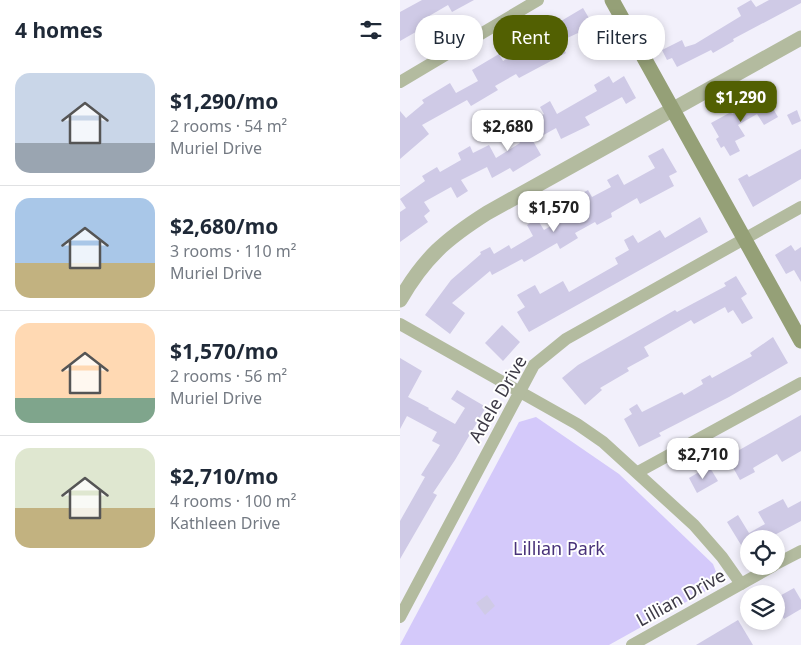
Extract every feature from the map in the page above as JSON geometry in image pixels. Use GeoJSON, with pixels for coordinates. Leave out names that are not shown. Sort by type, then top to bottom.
{"type":"FeatureCollection","features":[{"type":"Feature","properties":{"kind":"main road"},"geometry":{"type":"LineString","coordinates":[[612,0],[801,341]]}},
{"type":"Feature","properties":{"kind":"street"},"geometry":{"type":"LineString","coordinates":[[400,82],[538,0]]}},
{"type":"Feature","properties":{"kind":"street"},"geometry":{"type":"LineString","coordinates":[[400,300],[414,275],[436,251],[459,231],[487,213],[801,38]]}},
{"type":"Feature","properties":{"kind":"street","name":"Adele Drive"},"geometry":{"type":"LineString","coordinates":[[400,617],[534,365],[566,339],[801,208]]}},
{"type":"Feature","properties":{"kind":"street"},"geometry":{"type":"LineString","coordinates":[[400,324],[576,424],[603,442],[694,525],[722,557],[741,584]]}},
{"type":"Feature","properties":{"kind":"street"},"geometry":{"type":"LineString","coordinates":[[638,472],[801,383]]}},
{"type":"Feature","properties":{"kind":"street"},"geometry":{"type":"LineString","coordinates":[[785,559],[801,551]]}},
{"type":"Feature","properties":{"kind":"street","name":"Lillian Drive"},"geometry":{"type":"LineString","coordinates":[[632,645],[757,575]]}},
{"type":"Feature","properties":{"kind":"green space","name":"Lillian Park"},"geometry":{"type":"Polygon","coordinates":[[[536,417],[619,474],[713,564],[718,577],[713,587],[609,645],[400,645],[519,422],[536,417]]]}},
{"type":"Feature","properties":{"kind":"building"},"geometry":{"type":"Polygon","coordinates":[[[422,0],[474,0],[452,12],[448,5],[431,15],[415,15],[415,32],[400,41],[400,12],[422,0]]]}},
{"type":"Feature","properties":{"kind":"building"},"geometry":{"type":"Polygon","coordinates":[[[751,0],[756,7],[769,0],[801,0],[801,3],[733,39],[734,41],[713,53],[711,50],[677,67],[672,58],[667,60],[665,48],[682,40],[685,47],[695,44],[741,16],[737,8],[751,0]]]}},
{"type":"Feature","properties":{"kind":"building"},"geometry":{"type":"Polygon","coordinates":[[[583,8],[587,15],[578,15],[578,33],[568,38],[568,17],[583,8]]]}},
{"type":"Feature","properties":{"kind":"building"},"geometry":{"type":"Polygon","coordinates":[[[493,58],[493,60],[553,60],[519,78],[516,74],[495,86],[498,90],[471,106],[467,100],[422,125],[429,134],[400,159],[400,111],[406,118],[424,103],[422,100],[450,83],[456,93],[478,81],[472,70],[493,58]]]}},
{"type":"Feature","properties":{"kind":"building"},"geometry":{"type":"Polygon","coordinates":[[[609,76],[613,83],[624,76],[636,98],[626,104],[622,97],[585,117],[590,125],[561,139],[556,128],[533,141],[541,155],[513,172],[510,168],[492,178],[487,167],[461,180],[468,191],[457,198],[451,187],[424,202],[430,211],[424,216],[428,222],[400,242],[400,212],[406,208],[400,199],[425,181],[422,176],[437,167],[440,172],[461,160],[458,153],[470,146],[473,153],[489,145],[496,158],[520,143],[515,134],[530,125],[528,123],[544,114],[540,107],[550,101],[557,114],[597,91],[594,85],[609,76]]]}},
{"type":"Feature","properties":{"kind":"building"},"geometry":{"type":"Polygon","coordinates":[[[765,95],[778,117],[764,125],[757,114],[738,125],[745,136],[735,141],[740,151],[730,156],[724,146],[721,148],[716,139],[719,137],[711,123],[731,112],[732,114],[765,95]]]}},
{"type":"Feature","properties":{"kind":"building"},"geometry":{"type":"Polygon","coordinates":[[[797,110],[801,121],[792,125],[787,115],[797,110]]]}},
{"type":"Feature","properties":{"kind":"building"},"geometry":{"type":"Polygon","coordinates":[[[663,148],[677,172],[669,176],[674,186],[640,204],[637,198],[611,213],[612,217],[597,225],[595,222],[575,233],[578,238],[560,249],[557,243],[524,262],[522,259],[492,275],[490,271],[452,303],[465,313],[450,334],[425,315],[451,280],[481,254],[480,252],[490,247],[494,254],[509,245],[511,249],[533,236],[527,225],[537,219],[544,230],[564,218],[557,207],[588,190],[592,197],[611,187],[607,180],[618,174],[624,185],[655,168],[648,156],[663,148]]]}},
{"type":"Feature","properties":{"kind":"building"},"geometry":{"type":"Polygon","coordinates":[[[801,149],[801,179],[753,207],[738,179],[747,174],[749,177],[801,149]]]}},
{"type":"Feature","properties":{"kind":"building"},"geometry":{"type":"Polygon","coordinates":[[[700,217],[708,232],[529,332],[517,312],[525,307],[517,295],[535,285],[540,294],[563,281],[569,292],[618,264],[615,258],[629,250],[624,240],[633,235],[638,243],[660,230],[665,238],[700,217]]]}},
{"type":"Feature","properties":{"kind":"building"},"geometry":{"type":"Polygon","coordinates":[[[791,245],[795,251],[801,247],[801,282],[794,270],[786,274],[775,255],[791,245]]]}},
{"type":"Feature","properties":{"kind":"building"},"geometry":{"type":"Polygon","coordinates":[[[736,276],[747,294],[741,298],[753,318],[742,324],[733,310],[728,313],[725,307],[694,324],[691,320],[644,347],[649,356],[627,368],[629,371],[600,388],[602,390],[585,405],[562,378],[578,365],[675,310],[677,312],[726,286],[724,283],[736,276]]]}},
{"type":"Feature","properties":{"kind":"building"},"geometry":{"type":"Polygon","coordinates":[[[502,325],[520,342],[503,361],[485,343],[502,325]]]}},
{"type":"Feature","properties":{"kind":"building"},"geometry":{"type":"Polygon","coordinates":[[[773,337],[788,363],[729,397],[659,433],[661,436],[639,447],[624,419],[632,414],[629,409],[637,404],[642,412],[682,392],[684,395],[703,384],[701,380],[710,375],[712,378],[752,356],[750,353],[773,337]]]}},
{"type":"Feature","properties":{"kind":"building"},"geometry":{"type":"Polygon","coordinates":[[[400,358],[422,371],[408,397],[428,409],[455,424],[465,408],[451,399],[457,390],[486,407],[433,493],[437,495],[400,559],[400,521],[425,477],[421,475],[440,445],[432,441],[437,432],[407,416],[400,429],[400,358]]]}},
{"type":"Feature","properties":{"kind":"building"},"geometry":{"type":"Polygon","coordinates":[[[801,415],[801,451],[782,462],[777,454],[753,468],[755,472],[740,480],[727,457],[801,415]]]}},
{"type":"Feature","properties":{"kind":"building"},"geometry":{"type":"Polygon","coordinates":[[[709,466],[718,481],[697,493],[689,478],[709,466]]]}},
{"type":"Feature","properties":{"kind":"building"},"geometry":{"type":"Polygon","coordinates":[[[783,499],[788,508],[801,501],[801,521],[784,530],[754,530],[765,524],[758,512],[783,499]]]}},
{"type":"Feature","properties":{"kind":"building"},"geometry":{"type":"Polygon","coordinates":[[[738,515],[747,530],[740,530],[740,543],[727,522],[738,515]]]}},
{"type":"Feature","properties":{"kind":"building"},"geometry":{"type":"Polygon","coordinates":[[[794,588],[801,600],[801,609],[785,618],[785,593],[794,588]]]}},
{"type":"Feature","properties":{"kind":"building"},"geometry":{"type":"Polygon","coordinates":[[[487,595],[495,606],[485,615],[476,603],[487,595]]]}},
{"type":"Feature","properties":{"kind":"building"},"geometry":{"type":"Polygon","coordinates":[[[738,620],[740,630],[744,630],[753,645],[696,645],[738,620]]]}}]}
